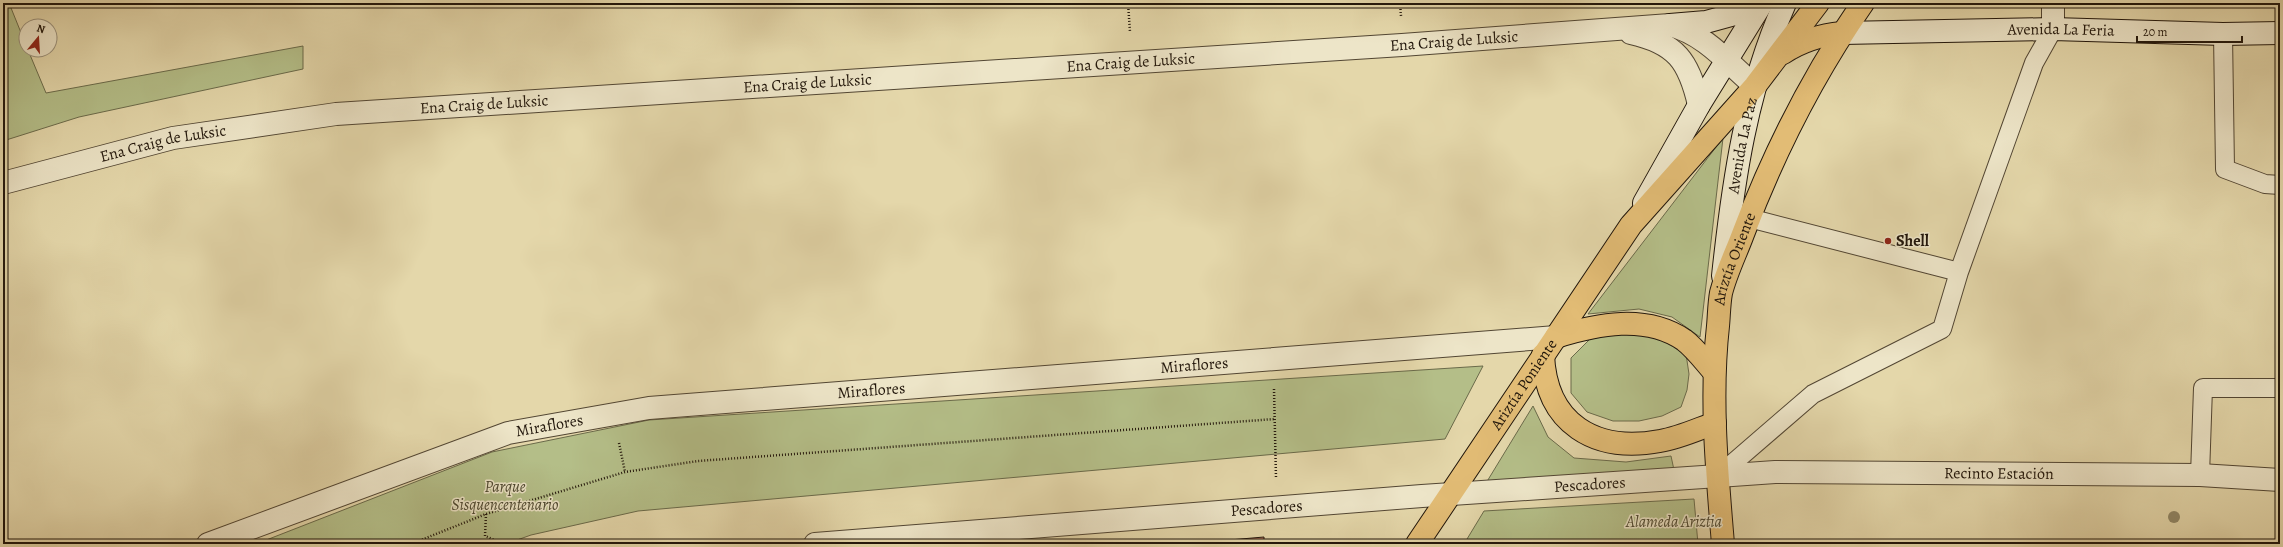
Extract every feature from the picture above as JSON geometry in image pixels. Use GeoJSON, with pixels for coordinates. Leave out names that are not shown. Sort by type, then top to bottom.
{"type":"FeatureCollection","features":[{"type":"Feature","properties":{"kind":"main road","name":"Ariztía Poniente"},"geometry":{"type":"LineString","coordinates":[[1417,544],[1631,225],[1755,86],[1818,3]]}},
{"type":"Feature","properties":{"kind":"main road","name":"Ariztía Oriente"},"geometry":{"type":"LineString","coordinates":[[1723,544],[1715,423],[1714,372],[1721,293],[1750,218],[1784,138],[1811,84],[1842,33],[1863,3]]}},
{"type":"Feature","properties":{"kind":"main road"},"geometry":{"type":"LineString","coordinates":[[1778,56],[1794,45],[1813,38],[1842,33]]}},
{"type":"Feature","properties":{"kind":"main road"},"geometry":{"type":"LineString","coordinates":[[1556,337],[1592,327],[1627,323],[1652,326],[1671,333],[1686,341],[1714,372]]}},
{"type":"Feature","properties":{"kind":"main road"},"geometry":{"type":"LineString","coordinates":[[1543,355],[1544,374],[1549,392],[1558,409],[1572,424],[1590,436],[1609,442],[1630,443],[1661,441],[1715,423]]}},
{"type":"Feature","properties":{"kind":"street","name":"Avenida La Paz"},"geometry":{"type":"LineString","coordinates":[[1721,293],[1739,151],[1755,86],[1785,3]]}},
{"type":"Feature","properties":{"kind":"street"},"geometry":{"type":"LineString","coordinates":[[2052,29],[2053,3]]}},
{"type":"Feature","properties":{"kind":"street"},"geometry":{"type":"LineString","coordinates":[[1670,25],[1706,22],[1760,6]]}},
{"type":"Feature","properties":{"kind":"street"},"geometry":{"type":"LineString","coordinates":[[1631,225],[1700,105],[1760,6]]}},
{"type":"Feature","properties":{"kind":"street","name":"Ena Craig de Luksic"},"geometry":{"type":"LineString","coordinates":[[3,183],[173,138],[336,114],[1618,30],[1670,25],[1686,29],[1708,43],[1755,86]]}},
{"type":"Feature","properties":{"kind":"street","name":"Avenida La Feria"},"geometry":{"type":"LineString","coordinates":[[1842,33],[2052,29],[2223,34],[2280,33]]}},
{"type":"Feature","properties":{"kind":"street","name":"Ena Craig de Luksic"},"geometry":{"type":"LineString","coordinates":[[1618,30],[1651,37],[1678,54],[1694,81],[1700,105]]}},
{"type":"Feature","properties":{"kind":"street","name":"Miraflores"},"geometry":{"type":"LineString","coordinates":[[208,544],[508,433],[649,408],[1556,337]]}},
{"type":"Feature","properties":{"kind":"street","name":"Recinto Estación"},"geometry":{"type":"LineString","coordinates":[[1718,476],[1775,472],[2200,475],[2280,480]]}},
{"type":"Feature","properties":{"kind":"street","name":"Pescadores"},"geometry":{"type":"LineString","coordinates":[[815,544],[1276,508],[1718,476]]}},
{"type":"Feature","properties":{"kind":"lane"},"geometry":{"type":"LineString","coordinates":[[1718,476],[1813,394],[1942,329],[1959,272],[2034,63],[2052,29]]}},
{"type":"Feature","properties":{"kind":"lane"},"geometry":{"type":"LineString","coordinates":[[2223,34],[2224,170],[2265,184],[2280,185]]}},
{"type":"Feature","properties":{"kind":"lane"},"geometry":{"type":"LineString","coordinates":[[1750,218],[1959,272]]}},
{"type":"Feature","properties":{"kind":"lane"},"geometry":{"type":"LineString","coordinates":[[2200,475],[2203,388],[2280,388]]}},
{"type":"Feature","properties":{"kind":"path"},"geometry":{"type":"LineString","coordinates":[[411,544],[486,514],[625,472],[698,461],[1275,419],[1276,508]]}},
{"type":"Feature","properties":{"kind":"path"},"geometry":{"type":"LineString","coordinates":[[486,514],[485,536],[504,544]]}},
{"type":"Feature","properties":{"kind":"green space"},"geometry":{"type":"Polygon","coordinates":[[[3,3],[9,3],[18,25],[18,58],[31,58],[46,93],[303,46],[303,69],[79,117],[3,141],[3,3]]]}},
{"type":"Feature","properties":{"kind":"green space"},"geometry":{"type":"Polygon","coordinates":[[[1723,138],[1700,337],[1672,317],[1639,309],[1588,314],[1723,138]]]}},
{"type":"Feature","properties":{"kind":"green space"},"geometry":{"type":"Polygon","coordinates":[[[1631,332],[1666,337],[1686,354],[1689,374],[1687,390],[1681,407],[1662,416],[1639,421],[1613,421],[1587,412],[1571,393],[1571,358],[1592,337],[1631,332]]]}},
{"type":"Feature","properties":{"kind":"green space","name":"Parque Sisquencentenario"},"geometry":{"type":"Polygon","coordinates":[[[1483,366],[1445,439],[638,511],[531,535],[506,544],[256,544],[492,452],[649,420],[1483,366]]]}},
{"type":"Feature","properties":{"kind":"green space"},"geometry":{"type":"Polygon","coordinates":[[[1533,406],[1548,437],[1574,458],[1626,462],[1671,456],[1674,470],[1483,488],[1533,406]]]}},
{"type":"Feature","properties":{"kind":"green space","name":"Alameda Ariztia"},"geometry":{"type":"Polygon","coordinates":[[[1694,499],[1698,544],[1464,544],[1484,511],[1694,499]]]}},
{"type":"Feature","properties":{"kind":"building"},"geometry":{"type":"Polygon","coordinates":[[[1264,537],[1264,544],[1183,544],[1264,537]]]}},
{"type":"Feature","properties":{"kind":"place","name":"Shell"},"geometry":{"type":"Point","coordinates":[1888,241]}}]}
